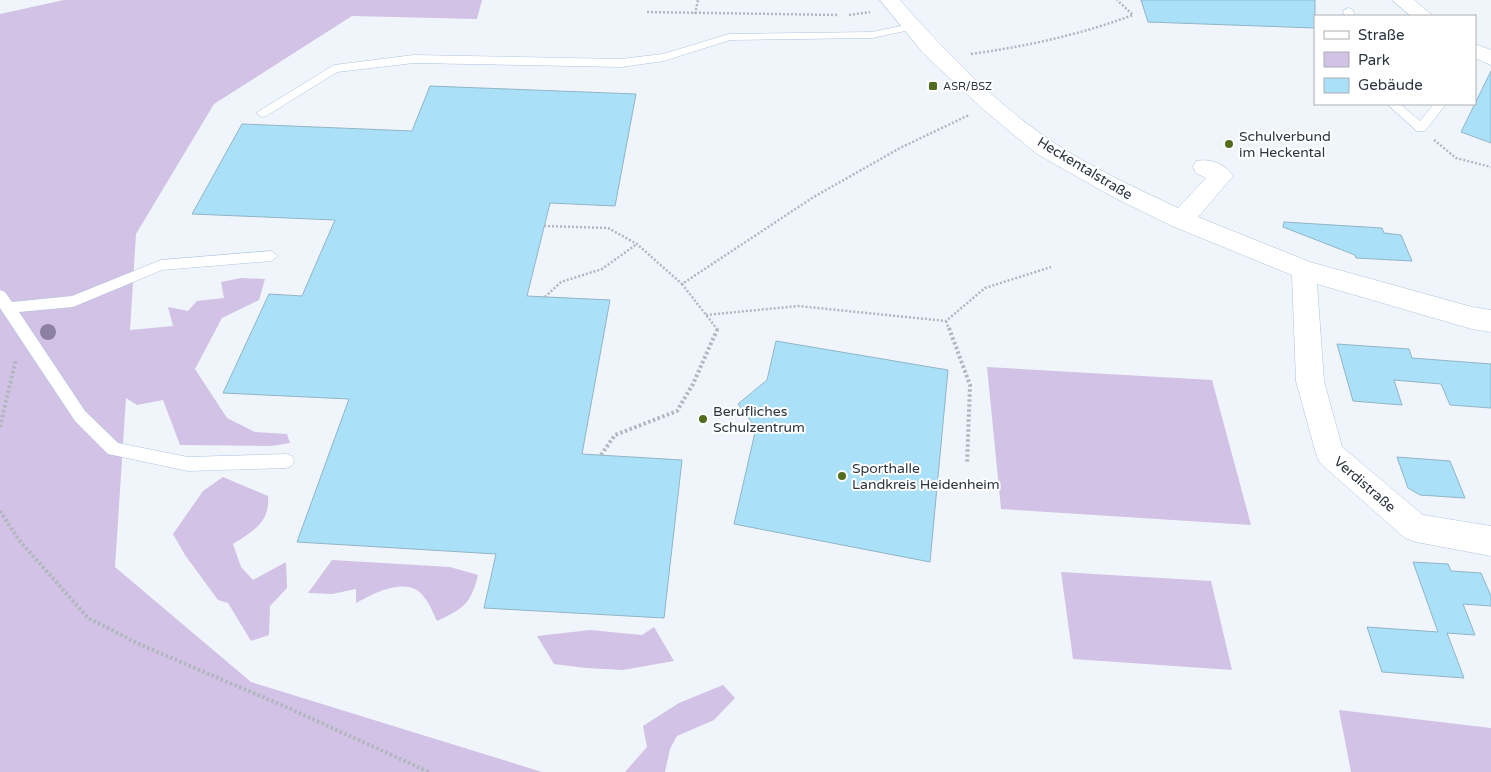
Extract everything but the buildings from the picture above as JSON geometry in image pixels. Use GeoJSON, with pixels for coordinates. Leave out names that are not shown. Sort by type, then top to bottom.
{"type":"FeatureCollection","features":[{"type":"Feature","properties":{"kind":"street"},"geometry":{"type":"LineString","coordinates":[[1402,0],[1422,15]]}},
{"type":"Feature","properties":{"kind":"street","name":"Heckentalstraße"},"geometry":{"type":"LineString","coordinates":[[893,4],[911,27],[940,58],[992,105],[1045,148],[1121,192],[1181,220]]}},
{"type":"Feature","properties":{"kind":"street"},"geometry":{"type":"LineString","coordinates":[[1476,50],[1491,58]]}},
{"type":"Feature","properties":{"kind":"street"},"geometry":{"type":"LineString","coordinates":[[1204,167],[1222,176],[1181,220],[1304,270],[1472,318],[1491,321]]}},
{"type":"Feature","properties":{"kind":"street","name":"Verdistraße"},"geometry":{"type":"LineString","coordinates":[[1304,270],[1310,381],[1330,454],[1416,528],[1491,541]]}},
{"type":"Feature","properties":{"kind":"lane"},"geometry":{"type":"LineString","coordinates":[[262,114],[334,69],[414,59],[621,63],[664,57],[729,37],[872,35],[911,27]]}},
{"type":"Feature","properties":{"kind":"lane"},"geometry":{"type":"LineString","coordinates":[[1393,105],[1421,128],[1439,105]]}},
{"type":"Feature","properties":{"kind":"lane"},"geometry":{"type":"LineString","coordinates":[[4,302],[73,300],[161,265],[271,256]]}},
{"type":"Feature","properties":{"kind":"lane"},"geometry":{"type":"LineString","coordinates":[[4,302],[80,416],[114,449],[188,464],[286,461]]}},
{"type":"Feature","properties":{"kind":"path"},"geometry":{"type":"LineString","coordinates":[[695,14],[698,0]]}},
{"type":"Feature","properties":{"kind":"path"},"geometry":{"type":"LineString","coordinates":[[940,58],[1013,48],[1086,32],[1133,14],[1117,0]]}},
{"type":"Feature","properties":{"kind":"path"},"geometry":{"type":"LineString","coordinates":[[647,12],[850,15],[893,4]]}},
{"type":"Feature","properties":{"kind":"path"},"geometry":{"type":"LineString","coordinates":[[682,284],[820,193],[900,148],[992,105]]}},
{"type":"Feature","properties":{"kind":"path"},"geometry":{"type":"LineString","coordinates":[[1421,128],[1456,158],[1491,168]]}},
{"type":"Feature","properties":{"kind":"path"},"geometry":{"type":"LineString","coordinates":[[544,226],[608,228],[637,244],[682,284],[717,330],[693,384],[676,411],[615,435],[601,455]]}},
{"type":"Feature","properties":{"kind":"path"},"geometry":{"type":"LineString","coordinates":[[546,297],[561,282],[602,269],[637,244]]}},
{"type":"Feature","properties":{"kind":"path"},"geometry":{"type":"LineString","coordinates":[[706,315],[798,306],[946,321],[984,288],[1051,267]]}},
{"type":"Feature","properties":{"kind":"path"},"geometry":{"type":"LineString","coordinates":[[946,321],[970,385],[967,464]]}},
{"type":"Feature","properties":{"kind":"path"},"geometry":{"type":"LineString","coordinates":[[0,427],[15,360],[28,340]]}},
{"type":"Feature","properties":{"kind":"path"},"geometry":{"type":"LineString","coordinates":[[0,511],[19,540],[88,618],[141,645],[286,707],[429,772]]}},
{"type":"Feature","properties":{"kind":"green space"},"geometry":{"type":"Polygon","coordinates":[[[64,0],[482,0],[477,19],[352,16],[214,104],[136,234],[130,330],[173,326],[168,307],[188,311],[197,301],[224,298],[221,282],[241,278],[265,279],[259,300],[222,318],[195,369],[227,418],[255,432],[287,434],[290,443],[271,446],[180,445],[163,400],[137,405],[126,398],[115,567],[251,682],[542,772],[0,772],[0,14],[64,0]]]}},
{"type":"Feature","properties":{"kind":"green space"},"geometry":{"type":"Polygon","coordinates":[[[987,367],[1212,380],[1251,525],[1001,509],[987,367]]]}},
{"type":"Feature","properties":{"kind":"green space"},"geometry":{"type":"Polygon","coordinates":[[[223,477],[268,496],[268,505],[263,520],[253,530],[233,544],[241,567],[253,580],[286,562],[287,588],[270,606],[269,635],[251,641],[228,603],[218,600],[185,555],[173,534],[203,491],[223,477]]]}},
{"type":"Feature","properties":{"kind":"green space"},"geometry":{"type":"Polygon","coordinates":[[[332,560],[450,567],[478,575],[472,593],[465,604],[460,609],[437,621],[424,597],[409,587],[391,588],[381,591],[356,603],[356,589],[332,594],[308,593],[332,560]]]}},
{"type":"Feature","properties":{"kind":"green space"},"geometry":{"type":"Polygon","coordinates":[[[1061,572],[1211,581],[1232,670],[1073,659],[1061,572]]]}},
{"type":"Feature","properties":{"kind":"green space"},"geometry":{"type":"Polygon","coordinates":[[[654,627],[674,661],[623,670],[554,664],[537,636],[590,630],[642,635],[654,627]]]}},
{"type":"Feature","properties":{"kind":"green space"},"geometry":{"type":"Polygon","coordinates":[[[723,685],[735,698],[714,720],[677,736],[670,749],[665,772],[625,772],[647,747],[643,726],[679,703],[723,685]]]}},
{"type":"Feature","properties":{"kind":"green space"},"geometry":{"type":"Polygon","coordinates":[[[1339,710],[1491,728],[1491,772],[1351,772],[1339,710]]]}},
{"type":"Feature","properties":{"kind":"place","name":"ASR/BSZ"},"geometry":{"type":"Point","coordinates":[933,86]}},
{"type":"Feature","properties":{"kind":"place","name":"Schulverbund im Heckental"},"geometry":{"type":"Point","coordinates":[1229,144]}},
{"type":"Feature","properties":{"kind":"place","name":"Berufliches Schulzentrum"},"geometry":{"type":"Point","coordinates":[703,419]}},
{"type":"Feature","properties":{"kind":"place","name":"Sporthalle Landkreis Heidenheim"},"geometry":{"type":"Point","coordinates":[842,476]}}]}
